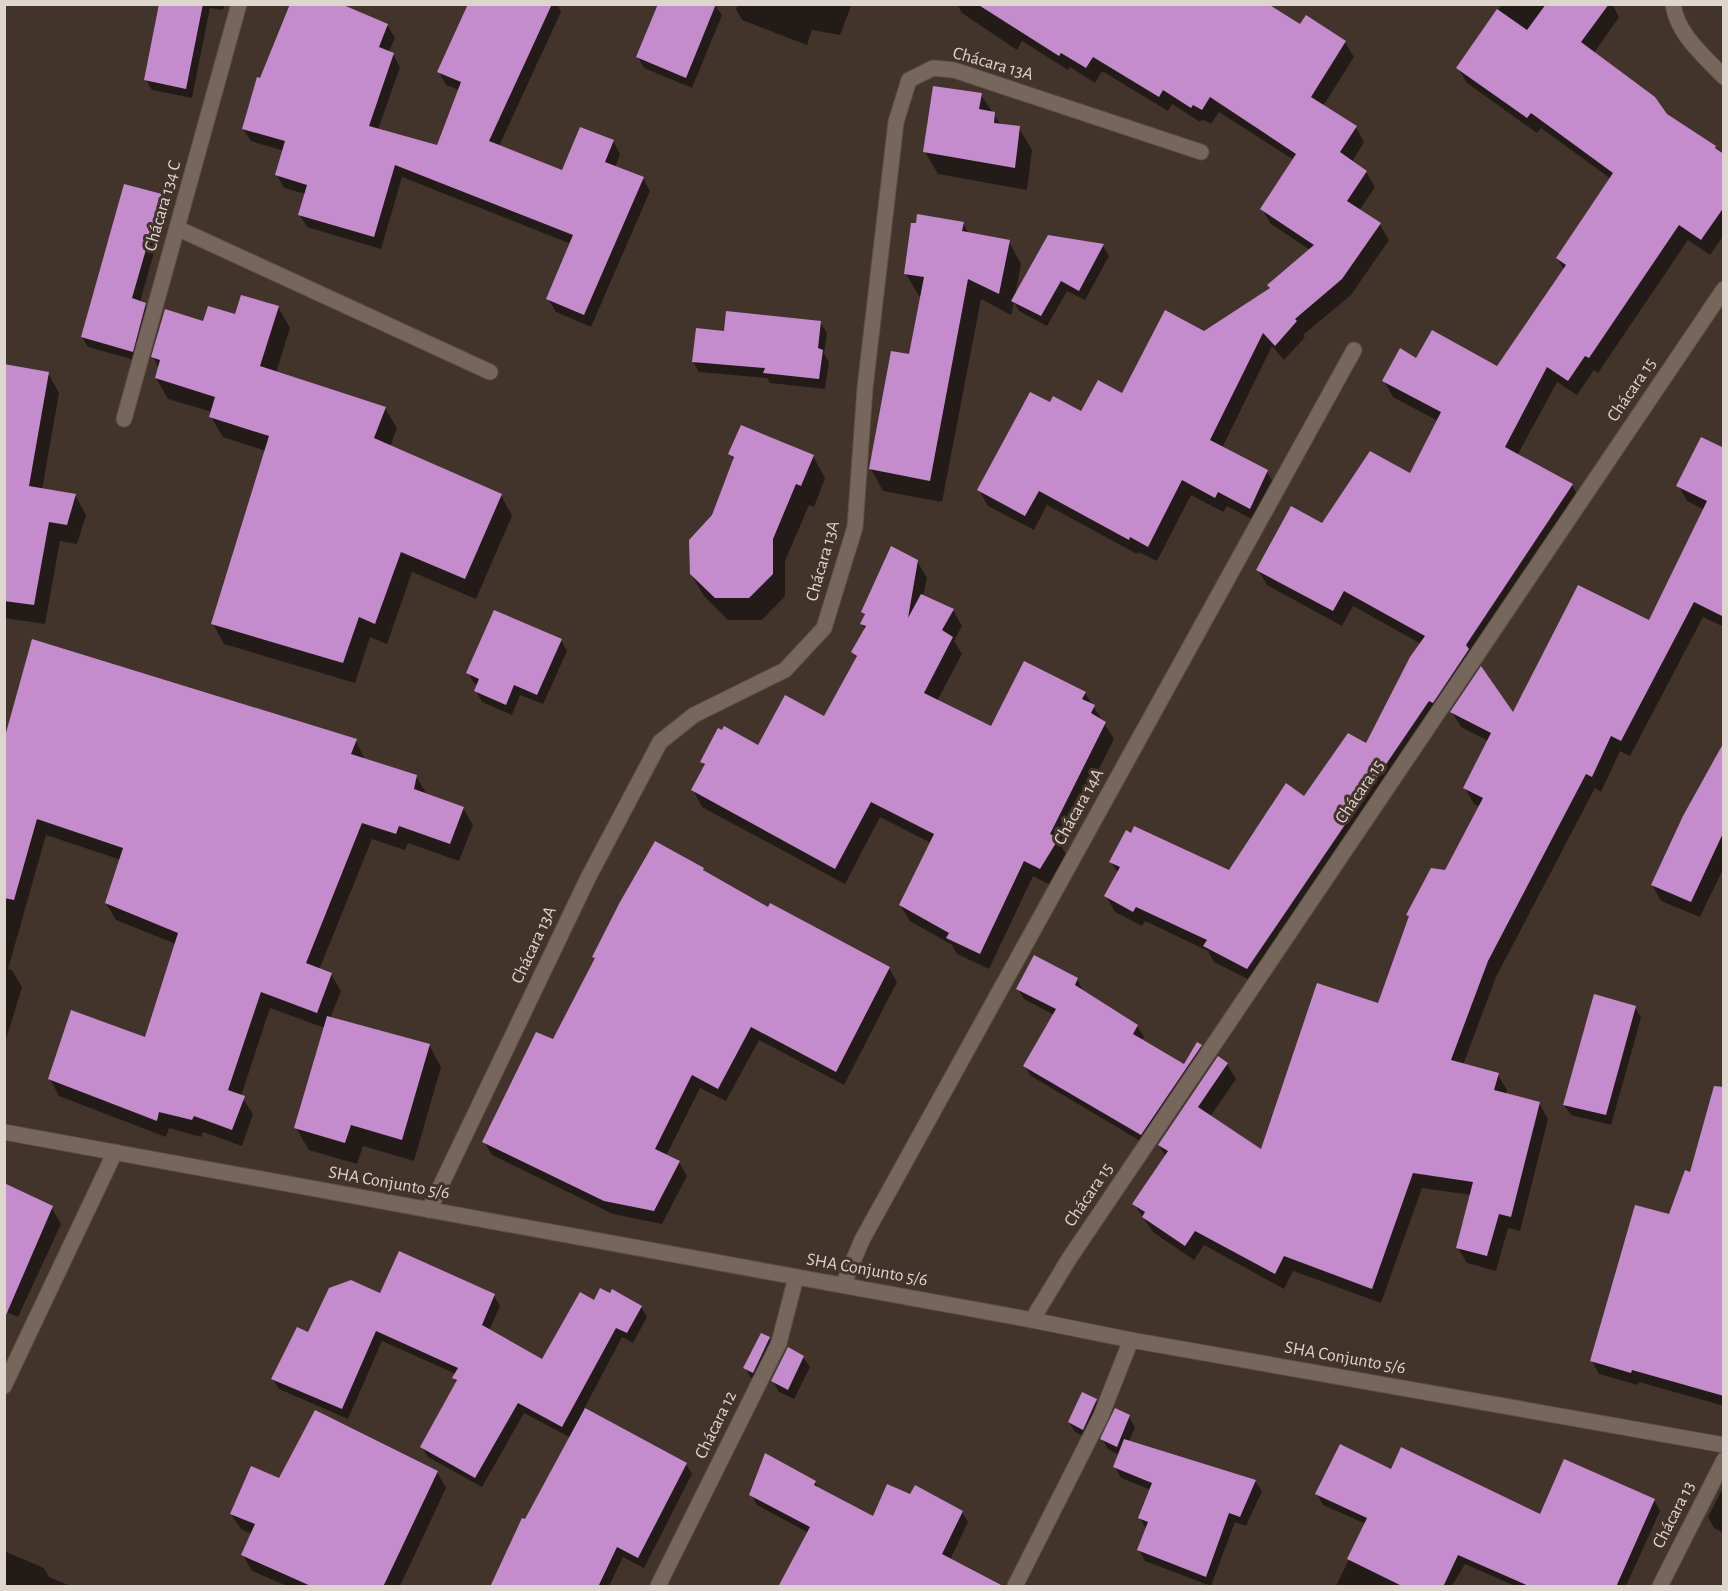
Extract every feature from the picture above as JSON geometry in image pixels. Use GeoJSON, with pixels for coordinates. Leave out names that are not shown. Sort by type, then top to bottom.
{"type":"FeatureCollection","features":[{"type":"Feature","properties":{"kind":"street","name":"Chácara 134 C"},"geometry":{"type":"LineString","coordinates":[[124,419],[239,4]]}},
{"type":"Feature","properties":{"kind":"street"},"geometry":{"type":"LineString","coordinates":[[1673,4],[1674,14],[1689,41],[1724,77]]}},
{"type":"Feature","properties":{"kind":"street","name":"Chácara 13A"},"geometry":{"type":"LineString","coordinates":[[429,1210],[588,878],[660,742],[694,716],[785,670],[824,628],[855,527],[865,388],[896,122],[909,80],[933,68],[954,70],[1201,152]]}},
{"type":"Feature","properties":{"kind":"street"},"geometry":{"type":"LineString","coordinates":[[177,228],[490,372]]}},
{"type":"Feature","properties":{"kind":"street","name":"Chácara 15"},"geometry":{"type":"LineString","coordinates":[[1032,1320],[1069,1259],[1724,289]]}},
{"type":"Feature","properties":{"kind":"street","name":"Chácara 14A"},"geometry":{"type":"LineString","coordinates":[[843,1285],[862,1240],[1353,350]]}},
{"type":"Feature","properties":{"kind":"street","name":"SHA Conjunto 5/6"},"geometry":{"type":"LineString","coordinates":[[4,1132],[843,1285],[1131,1340],[1724,1445]]}},
{"type":"Feature","properties":{"kind":"street"},"geometry":{"type":"LineString","coordinates":[[4,1386],[115,1152]]}},
{"type":"Feature","properties":{"kind":"street","name":"Chácara 12"},"geometry":{"type":"LineString","coordinates":[[658,1587],[779,1343],[796,1277]]}},
{"type":"Feature","properties":{"kind":"street"},"geometry":{"type":"LineString","coordinates":[[1015,1587],[1101,1416],[1131,1340]]}},
{"type":"Feature","properties":{"kind":"street","name":"Chácara 13"},"geometry":{"type":"LineString","coordinates":[[1660,1587],[1724,1460]]}},
{"type":"Feature","properties":{"kind":"building"},"geometry":{"type":"Polygon","coordinates":[[[159,4],[203,4],[186,89],[144,80],[159,4]]]}},
{"type":"Feature","properties":{"kind":"building"},"geometry":{"type":"Polygon","coordinates":[[[290,4],[341,4],[388,24],[379,47],[394,53],[369,126],[437,145],[461,82],[437,72],[468,4],[552,4],[489,141],[562,170],[580,127],[614,140],[605,162],[644,177],[584,315],[546,299],[573,235],[395,165],[374,237],[298,215],[307,185],[275,175],[285,141],[242,129],[257,77],[260,78],[290,4]]]}},
{"type":"Feature","properties":{"kind":"building"},"geometry":{"type":"Polygon","coordinates":[[[658,4],[716,4],[686,78],[636,57],[658,4]]]}},
{"type":"Feature","properties":{"kind":"building"},"geometry":{"type":"Polygon","coordinates":[[[977,4],[1268,4],[1300,24],[1306,15],[1346,41],[1311,97],[1357,126],[1340,152],[1367,171],[1347,201],[1381,223],[1342,279],[1295,319],[1297,321],[1275,346],[1263,333],[1210,440],[1268,470],[1250,509],[1218,492],[1215,498],[1182,480],[1148,547],[1130,537],[1129,540],[1039,491],[1025,516],[977,490],[1030,392],[1050,402],[1053,396],[1081,411],[1098,380],[1122,393],[1165,310],[1204,331],[1270,288],[1267,285],[1314,245],[1260,209],[1296,154],[1210,97],[1202,110],[1193,105],[1191,108],[1163,90],[1159,97],[1093,57],[1086,68],[1061,53],[1059,56],[977,4]]]}},
{"type":"Feature","properties":{"kind":"building"},"geometry":{"type":"Polygon","coordinates":[[[1546,4],[1609,4],[1581,42],[1655,97],[1667,114],[1716,146],[1715,148],[1724,154],[1724,207],[1701,240],[1679,225],[1589,358],[1585,356],[1568,381],[1547,367],[1505,447],[1573,484],[1466,645],[1469,649],[1433,703],[1429,701],[1247,969],[1203,946],[1207,940],[1136,907],[1133,912],[1104,896],[1120,867],[1109,862],[1126,830],[1131,833],[1134,826],[1229,870],[1286,783],[1304,796],[1348,733],[1366,743],[1410,657],[1425,636],[1344,591],[1333,611],[1256,570],[1291,506],[1322,523],[1370,451],[1410,473],[1441,412],[1382,381],[1400,348],[1416,358],[1432,330],[1497,366],[1566,265],[1556,258],[1613,173],[1531,113],[1527,118],[1456,68],[1497,9],[1527,30],[1546,4]]]}},
{"type":"Feature","properties":{"kind":"building"},"geometry":{"type":"Polygon","coordinates":[[[933,86],[982,93],[979,109],[995,112],[994,123],[1020,126],[1015,168],[923,152],[933,86]]]}},
{"type":"Feature","properties":{"kind":"building"},"geometry":{"type":"Polygon","coordinates":[[[124,184],[162,194],[132,298],[146,303],[133,352],[81,337],[124,184]]]}},
{"type":"Feature","properties":{"kind":"building"},"geometry":{"type":"Polygon","coordinates":[[[917,214],[964,222],[962,231],[1010,240],[999,294],[968,279],[930,481],[869,469],[891,351],[909,354],[924,277],[904,274],[911,223],[916,223],[917,214]]]}},
{"type":"Feature","properties":{"kind":"building"},"geometry":{"type":"Polygon","coordinates":[[[1048,235],[1104,244],[1079,291],[1061,281],[1041,316],[1011,301],[1048,235]]]}},
{"type":"Feature","properties":{"kind":"building"},"geometry":{"type":"Polygon","coordinates":[[[241,295],[279,306],[260,366],[386,407],[374,438],[502,494],[465,579],[401,552],[375,624],[359,617],[343,663],[211,624],[269,436],[209,417],[215,397],[155,378],[160,360],[151,357],[165,309],[203,321],[208,306],[235,314],[241,295]]]}},
{"type":"Feature","properties":{"kind":"building"},"geometry":{"type":"Polygon","coordinates":[[[726,311],[821,321],[818,348],[823,350],[819,379],[763,373],[765,368],[692,362],[696,328],[724,331],[726,311]]]}},
{"type":"Feature","properties":{"kind":"building"},"geometry":{"type":"Polygon","coordinates":[[[4,364],[49,372],[29,486],[76,494],[67,525],[49,522],[34,605],[4,601],[4,364]]]}},
{"type":"Feature","properties":{"kind":"building"},"geometry":{"type":"Polygon","coordinates":[[[741,425],[814,455],[801,486],[796,484],[773,539],[773,574],[749,598],[715,598],[690,574],[689,540],[712,515],[734,457],[728,454],[741,425]]]}},
{"type":"Feature","properties":{"kind":"building"},"geometry":{"type":"Polygon","coordinates":[[[1701,437],[1724,448],[1724,617],[1694,602],[1621,741],[1611,736],[1592,777],[1586,774],[1488,961],[1451,1060],[1499,1073],[1494,1090],[1540,1102],[1511,1217],[1499,1214],[1487,1256],[1456,1248],[1473,1182],[1413,1173],[1372,1289],[1284,1256],[1275,1274],[1195,1231],[1185,1246],[1142,1217],[1145,1212],[1132,1204],[1168,1151],[1158,1145],[1218,1056],[1228,1063],[1198,1107],[1261,1149],[1317,983],[1378,1003],[1409,916],[1406,915],[1431,868],[1445,870],[1483,798],[1463,788],[1491,733],[1450,712],[1481,666],[1513,712],[1578,585],[1649,620],[1707,501],[1676,486],[1701,437]]]}},
{"type":"Feature","properties":{"kind":"building"},"geometry":{"type":"Polygon","coordinates":[[[891,546],[918,560],[908,618],[921,594],[954,609],[942,630],[953,637],[924,693],[991,726],[1024,661],[1086,692],[1082,699],[1095,705],[1091,713],[1106,722],[1050,834],[1059,838],[1040,869],[1024,861],[980,954],[946,938],[949,933],[899,905],[934,834],[871,802],[835,869],[691,790],[705,764],[700,762],[718,728],[722,730],[724,726],[758,745],[785,695],[824,716],[857,656],[851,652],[866,626],[860,624],[865,614],[861,612],[891,546]]]}},
{"type":"Feature","properties":{"kind":"building"},"geometry":{"type":"Polygon","coordinates":[[[494,610],[562,639],[537,695],[514,685],[506,705],[474,691],[479,679],[466,673],[494,610]]]}},
{"type":"Feature","properties":{"kind":"building"},"geometry":{"type":"Polygon","coordinates":[[[32,639],[357,739],[351,754],[417,775],[414,789],[464,807],[450,844],[399,826],[396,834],[362,823],[306,963],[332,973],[317,1013],[261,992],[228,1090],[245,1096],[232,1130],[194,1116],[192,1120],[159,1112],[157,1121],[48,1079],[71,1010],[145,1037],[178,933],[105,903],[123,848],[37,819],[14,900],[4,898],[4,740],[32,639]]]}},
{"type":"Feature","properties":{"kind":"building"},"geometry":{"type":"Polygon","coordinates":[[[1724,742],[1724,831],[1691,902],[1651,885],[1683,816],[1724,742]]]}},
{"type":"Feature","properties":{"kind":"building"},"geometry":{"type":"Polygon","coordinates":[[[655,841],[768,907],[770,903],[890,967],[836,1072],[751,1027],[718,1089],[692,1075],[655,1149],[680,1161],[654,1211],[604,1201],[482,1142],[536,1032],[553,1039],[595,958],[592,957],[620,902],[655,841]]]}},
{"type":"Feature","properties":{"kind":"building"},"geometry":{"type":"Polygon","coordinates":[[[1034,955],[1078,978],[1075,985],[1138,1025],[1133,1034],[1184,1064],[1197,1042],[1202,1045],[1141,1135],[1023,1066],[1056,1009],[1016,989],[1034,955]]]}},
{"type":"Feature","properties":{"kind":"building"},"geometry":{"type":"Polygon","coordinates":[[[1594,994],[1636,1006],[1606,1115],[1563,1105],[1594,994]]]}},
{"type":"Feature","properties":{"kind":"building"},"geometry":{"type":"Polygon","coordinates":[[[327,1016],[430,1044],[402,1140],[351,1125],[345,1143],[294,1128],[327,1016]]]}},
{"type":"Feature","properties":{"kind":"building"},"geometry":{"type":"Polygon","coordinates":[[[1714,1086],[1724,1087],[1724,1396],[1632,1370],[1631,1373],[1590,1361],[1635,1205],[1669,1214],[1685,1170],[1690,1172],[1714,1086]]]}},
{"type":"Feature","properties":{"kind":"building"},"geometry":{"type":"Polygon","coordinates":[[[4,1183],[53,1206],[6,1315],[4,1315],[4,1183]]]}},
{"type":"Feature","properties":{"kind":"building"},"geometry":{"type":"Polygon","coordinates":[[[399,1251],[495,1294],[482,1325],[542,1359],[580,1292],[594,1300],[600,1288],[610,1293],[612,1289],[642,1306],[627,1333],[616,1328],[562,1427],[518,1403],[475,1478],[420,1447],[457,1380],[452,1378],[458,1368],[376,1331],[342,1409],[271,1379],[297,1327],[308,1332],[329,1288],[351,1280],[380,1293],[399,1251]]]}},
{"type":"Feature","properties":{"kind":"building"},"geometry":{"type":"Polygon","coordinates":[[[761,1333],[770,1337],[753,1373],[743,1368],[761,1333]]]}},
{"type":"Feature","properties":{"kind":"building"},"geometry":{"type":"Polygon","coordinates":[[[788,1347],[804,1356],[788,1390],[771,1381],[788,1347]]]}},
{"type":"Feature","properties":{"kind":"building"},"geometry":{"type":"Polygon","coordinates":[[[1082,1392],[1097,1399],[1083,1430],[1068,1422],[1082,1392]]]}},
{"type":"Feature","properties":{"kind":"building"},"geometry":{"type":"Polygon","coordinates":[[[585,1408],[687,1463],[638,1558],[617,1547],[598,1587],[490,1587],[522,1518],[525,1519],[585,1408]]]}},
{"type":"Feature","properties":{"kind":"building"},"geometry":{"type":"Polygon","coordinates":[[[1115,1408],[1130,1415],[1117,1447],[1100,1439],[1115,1408]]]}},
{"type":"Feature","properties":{"kind":"building"},"geometry":{"type":"Polygon","coordinates":[[[315,1410],[438,1471],[383,1587],[313,1587],[241,1555],[255,1524],[230,1514],[251,1466],[279,1478],[315,1410]]]}},
{"type":"Feature","properties":{"kind":"building"},"geometry":{"type":"Polygon","coordinates":[[[1124,1439],[1256,1480],[1240,1517],[1229,1513],[1206,1577],[1137,1550],[1148,1522],[1138,1518],[1152,1483],[1113,1467],[1124,1439]]]}},
{"type":"Feature","properties":{"kind":"building"},"geometry":{"type":"Polygon","coordinates":[[[1340,1444],[1391,1469],[1401,1447],[1540,1514],[1564,1459],[1655,1499],[1616,1587],[1531,1587],[1458,1555],[1443,1587],[1404,1587],[1347,1559],[1367,1518],[1315,1494],[1340,1444]]]}},
{"type":"Feature","properties":{"kind":"building"},"geometry":{"type":"Polygon","coordinates":[[[765,1453],[816,1481],[814,1485],[873,1516],[887,1484],[910,1494],[915,1485],[963,1511],[942,1554],[1005,1587],[778,1587],[810,1527],[749,1495],[765,1453]]]}}]}
